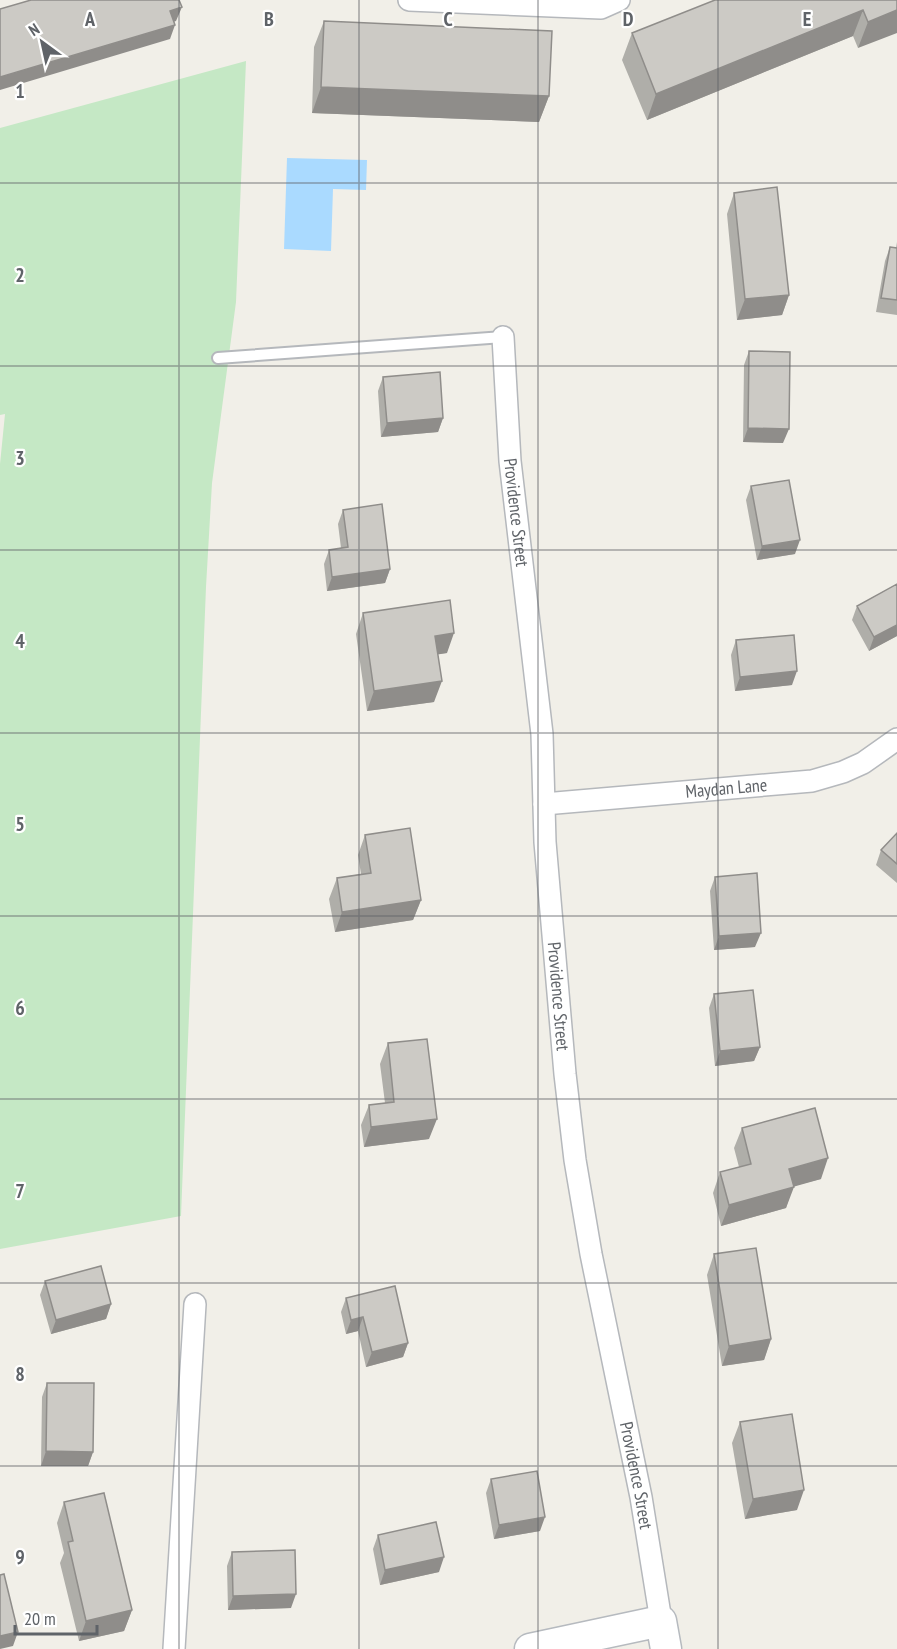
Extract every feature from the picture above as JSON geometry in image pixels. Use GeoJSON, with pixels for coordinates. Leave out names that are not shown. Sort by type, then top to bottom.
{"type":"FeatureCollection","features":[{"type":"Feature","properties":{"kind":"street"},"geometry":{"type":"LineString","coordinates":[[409,0],[601,8],[619,0]]}},
{"type":"Feature","properties":{"kind":"street","name":"Providence Street"},"geometry":{"type":"LineString","coordinates":[[504,337],[510,461],[542,734],[545,842],[564,1063],[575,1160],[591,1254],[640,1497],[663,1635]]}},
{"type":"Feature","properties":{"kind":"street","name":"Maydan Lane"},"geometry":{"type":"LineString","coordinates":[[544,804],[812,781],[843,772],[863,763],[897,739]]}},
{"type":"Feature","properties":{"kind":"street"},"geometry":{"type":"LineString","coordinates":[[174,1649],[195,1304]]}},
{"type":"Feature","properties":{"kind":"street"},"geometry":{"type":"LineString","coordinates":[[530,1649],[663,1635]]}},
{"type":"Feature","properties":{"kind":"lane"},"geometry":{"type":"LineString","coordinates":[[218,358],[504,337]]}},
{"type":"Feature","properties":{"kind":"green space"},"geometry":{"type":"Polygon","coordinates":[[[246,61],[236,302],[212,483],[206,587],[181,1216],[0,1249],[0,464],[5,414],[0,415],[0,128],[246,61]]]}},
{"type":"Feature","properties":{"kind":"water"},"geometry":{"type":"Polygon","coordinates":[[[287,158],[367,160],[366,190],[333,189],[331,251],[284,249],[287,158]]]}},
{"type":"Feature","properties":{"kind":"building"},"geometry":{"type":"Polygon","coordinates":[[[31,0],[179,0],[182,7],[170,11],[175,25],[0,77],[0,9],[31,0]]]}},
{"type":"Feature","properties":{"kind":"building"},"geometry":{"type":"Polygon","coordinates":[[[715,0],[897,0],[897,10],[868,22],[863,10],[656,94],[632,33],[715,0]]]}},
{"type":"Feature","properties":{"kind":"building"},"geometry":{"type":"Polygon","coordinates":[[[324,21],[552,31],[549,96],[321,87],[324,21]]]}},
{"type":"Feature","properties":{"kind":"building"},"geometry":{"type":"Polygon","coordinates":[[[777,187],[789,295],[745,299],[734,193],[777,187]]]}},
{"type":"Feature","properties":{"kind":"building"},"geometry":{"type":"Polygon","coordinates":[[[890,247],[897,248],[897,300],[881,298],[890,247]]]}},
{"type":"Feature","properties":{"kind":"building"},"geometry":{"type":"Polygon","coordinates":[[[749,351],[790,352],[789,429],[748,428],[749,351]]]}},
{"type":"Feature","properties":{"kind":"building"},"geometry":{"type":"Polygon","coordinates":[[[440,372],[443,418],[387,423],[383,377],[440,372]]]}},
{"type":"Feature","properties":{"kind":"building"},"geometry":{"type":"Polygon","coordinates":[[[789,480],[800,540],[762,546],[751,486],[789,480]]]}},
{"type":"Feature","properties":{"kind":"building"},"geometry":{"type":"Polygon","coordinates":[[[382,504],[390,569],[332,577],[329,550],[348,547],[343,510],[382,504]]]}},
{"type":"Feature","properties":{"kind":"building"},"geometry":{"type":"Polygon","coordinates":[[[897,584],[897,625],[874,637],[857,606],[897,584]]]}},
{"type":"Feature","properties":{"kind":"building"},"geometry":{"type":"Polygon","coordinates":[[[450,600],[454,633],[435,636],[442,681],[374,691],[363,613],[450,600]]]}},
{"type":"Feature","properties":{"kind":"building"},"geometry":{"type":"Polygon","coordinates":[[[794,635],[797,671],[740,677],[736,640],[794,635]]]}},
{"type":"Feature","properties":{"kind":"building"},"geometry":{"type":"Polygon","coordinates":[[[410,828],[421,900],[342,912],[337,878],[371,873],[365,835],[410,828]]]}},
{"type":"Feature","properties":{"kind":"building"},"geometry":{"type":"Polygon","coordinates":[[[897,833],[897,864],[881,850],[897,833]]]}},
{"type":"Feature","properties":{"kind":"building"},"geometry":{"type":"Polygon","coordinates":[[[757,873],[761,933],[719,936],[715,877],[757,873]]]}},
{"type":"Feature","properties":{"kind":"building"},"geometry":{"type":"Polygon","coordinates":[[[753,990],[760,1047],[720,1051],[714,994],[753,990]]]}},
{"type":"Feature","properties":{"kind":"building"},"geometry":{"type":"Polygon","coordinates":[[[427,1039],[437,1119],[371,1127],[369,1105],[394,1102],[388,1043],[427,1039]]]}},
{"type":"Feature","properties":{"kind":"building"},"geometry":{"type":"Polygon","coordinates":[[[815,1108],[828,1158],[789,1169],[794,1187],[729,1205],[720,1172],[751,1164],[742,1128],[815,1108]]]}},
{"type":"Feature","properties":{"kind":"building"},"geometry":{"type":"Polygon","coordinates":[[[756,1248],[771,1339],[729,1346],[714,1254],[756,1248]]]}},
{"type":"Feature","properties":{"kind":"building"},"geometry":{"type":"Polygon","coordinates":[[[101,1266],[111,1304],[56,1320],[45,1281],[101,1266]]]}},
{"type":"Feature","properties":{"kind":"building"},"geometry":{"type":"Polygon","coordinates":[[[395,1286],[408,1343],[372,1352],[363,1317],[351,1320],[346,1298],[395,1286]]]}},
{"type":"Feature","properties":{"kind":"building"},"geometry":{"type":"Polygon","coordinates":[[[47,1383],[94,1383],[93,1452],[46,1451],[47,1383]]]}},
{"type":"Feature","properties":{"kind":"building"},"geometry":{"type":"Polygon","coordinates":[[[792,1414],[804,1490],[753,1499],[740,1422],[792,1414]]]}},
{"type":"Feature","properties":{"kind":"building"},"geometry":{"type":"Polygon","coordinates":[[[537,1471],[545,1517],[499,1525],[491,1479],[537,1471]]]}},
{"type":"Feature","properties":{"kind":"building"},"geometry":{"type":"Polygon","coordinates":[[[104,1493],[132,1610],[86,1621],[68,1542],[73,1541],[64,1502],[104,1493]]]}},
{"type":"Feature","properties":{"kind":"building"},"geometry":{"type":"Polygon","coordinates":[[[436,1522],[444,1557],[385,1570],[378,1535],[436,1522]]]}},
{"type":"Feature","properties":{"kind":"building"},"geometry":{"type":"Polygon","coordinates":[[[295,1550],[296,1594],[233,1596],[232,1552],[295,1550]]]}},
{"type":"Feature","properties":{"kind":"building"},"geometry":{"type":"Polygon","coordinates":[[[4,1574],[18,1632],[0,1636],[0,1575],[4,1574]]]}}]}
